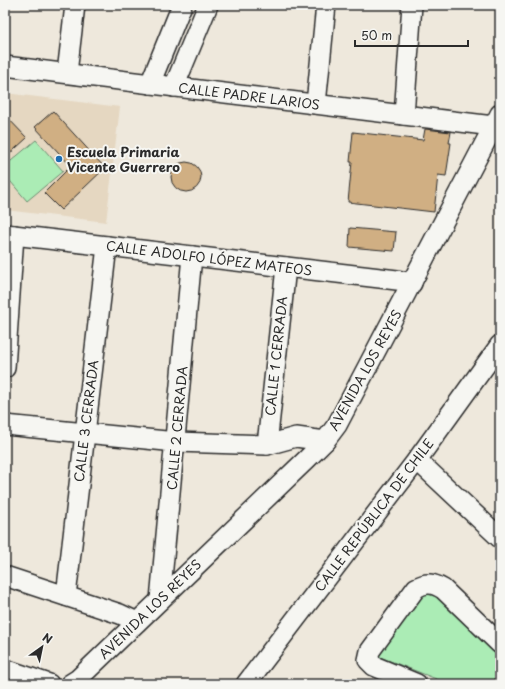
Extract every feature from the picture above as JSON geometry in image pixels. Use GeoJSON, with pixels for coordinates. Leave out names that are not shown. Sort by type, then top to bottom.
{"type":"FeatureCollection","features":[{"type":"Feature","properties":{"kind":"street"},"geometry":{"type":"LineString","coordinates":[[67,73],[75,5]]}},
{"type":"Feature","properties":{"kind":"street"},"geometry":{"type":"LineString","coordinates":[[150,84],[182,5]]}},
{"type":"Feature","properties":{"kind":"street"},"geometry":{"type":"LineString","coordinates":[[174,87],[208,5]]}},
{"type":"Feature","properties":{"kind":"street"},"geometry":{"type":"LineString","coordinates":[[316,104],[326,5]]}},
{"type":"Feature","properties":{"kind":"street"},"geometry":{"type":"LineString","coordinates":[[404,115],[412,5]]}},
{"type":"Feature","properties":{"kind":"street","name":"CALLE PADRE LARIOS"},"geometry":{"type":"LineString","coordinates":[[5,66],[404,115],[497,120]]}},
{"type":"Feature","properties":{"kind":"street","name":"AVENIDA LOS REYES"},"geometry":{"type":"LineString","coordinates":[[70,684],[78,679],[325,440],[344,413],[497,120]]}},
{"type":"Feature","properties":{"kind":"street"},"geometry":{"type":"LineString","coordinates":[[5,368],[10,235]]}},
{"type":"Feature","properties":{"kind":"street","name":"CALLE ADOLFO LÓPEZ MATEOS"},"geometry":{"type":"LineString","coordinates":[[10,235],[397,280],[412,283]]}},
{"type":"Feature","properties":{"kind":"street","name":"CALLE 3 CERRADA"},"geometry":{"type":"LineString","coordinates":[[66,596],[107,246]]}},
{"type":"Feature","properties":{"kind":"street","name":"CALLE 2 CERRADA"},"geometry":{"type":"LineString","coordinates":[[160,600],[176,442],[192,256]]}},
{"type":"Feature","properties":{"kind":"street","name":"CALLE 1 CERRADA"},"geometry":{"type":"LineString","coordinates":[[267,445],[286,267]]}},
{"type":"Feature","properties":{"kind":"street","name":"CALLE REPÚBLICA DE CHILE"},"geometry":{"type":"LineString","coordinates":[[246,684],[417,460],[500,345]]}},
{"type":"Feature","properties":{"kind":"street"},"geometry":{"type":"LineString","coordinates":[[5,425],[176,442],[267,445],[296,438],[325,440]]}},
{"type":"Feature","properties":{"kind":"street"},"geometry":{"type":"LineString","coordinates":[[417,460],[500,538]]}},
{"type":"Feature","properties":{"kind":"street"},"geometry":{"type":"LineString","coordinates":[[5,576],[120,614],[137,622]]}},
{"type":"Feature","properties":{"kind":"street"},"geometry":{"type":"LineString","coordinates":[[417,684],[374,666],[370,663],[368,655],[416,588],[424,584],[434,584],[443,589],[500,644]]}},
{"type":"Feature","properties":{"kind":"street"},"geometry":{"type":"LineString","coordinates":[[5,669],[49,684]]}},
{"type":"Feature","properties":{"kind":"shaded area","name":"Escuela Primaria Vicente Guerrero"},"geometry":{"type":"Polygon","coordinates":[[[5,93],[120,107],[106,222],[5,210],[5,93]]]}},
{"type":"Feature","properties":{"kind":"green space"},"geometry":{"type":"Polygon","coordinates":[[[36,140],[63,171],[27,201],[5,175],[5,166],[36,140]]]}},
{"type":"Feature","properties":{"kind":"green space"},"geometry":{"type":"Polygon","coordinates":[[[423,591],[432,591],[500,655],[500,684],[449,684],[375,655],[423,591]]]}},
{"type":"Feature","properties":{"kind":"building"},"geometry":{"type":"Polygon","coordinates":[[[53,111],[105,168],[61,210],[44,193],[71,166],[35,127],[53,111]]]}},
{"type":"Feature","properties":{"kind":"building"},"geometry":{"type":"Polygon","coordinates":[[[5,115],[27,138],[5,158],[5,115]]]}},
{"type":"Feature","properties":{"kind":"building"},"geometry":{"type":"Polygon","coordinates":[[[425,129],[451,132],[449,143],[451,143],[446,176],[438,175],[434,212],[348,202],[353,132],[423,140],[425,129]]]}},
{"type":"Feature","properties":{"kind":"building"},"geometry":{"type":"Polygon","coordinates":[[[186,162],[192,163],[200,171],[200,183],[192,191],[186,192],[180,191],[172,183],[171,177],[172,171],[180,163],[186,162]]]}},
{"type":"Feature","properties":{"kind":"building"},"geometry":{"type":"Polygon","coordinates":[[[350,228],[396,232],[394,251],[349,247],[350,228]]]}},
{"type":"Feature","properties":{"kind":"place","name":"Escuela Primaria Vicente Guerrero"},"geometry":{"type":"Point","coordinates":[59,159]}}]}
